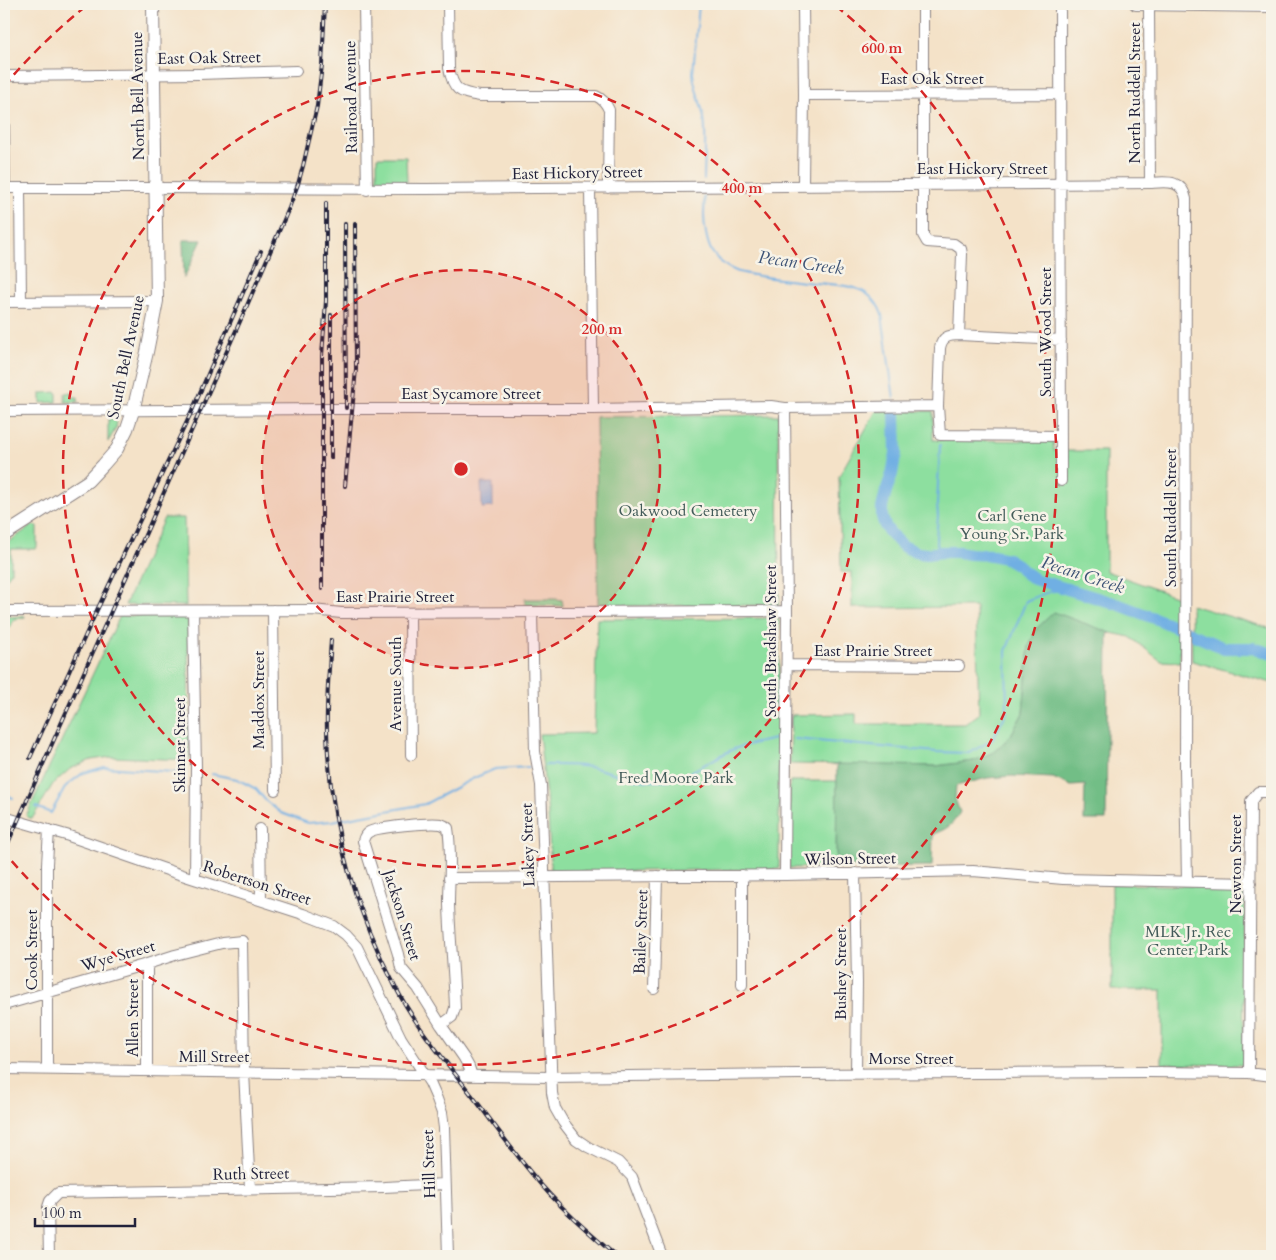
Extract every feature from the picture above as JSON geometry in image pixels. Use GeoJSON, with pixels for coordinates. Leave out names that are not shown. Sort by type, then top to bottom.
{"type":"FeatureCollection","features":[{"type":"Feature","properties":{"kind":"main road","name":"North Bell Avenue"},"geometry":{"type":"LineString","coordinates":[[153,4],[156,188]]}},
{"type":"Feature","properties":{"kind":"main road"},"geometry":{"type":"LineString","coordinates":[[1136,4],[1272,6]]}},
{"type":"Feature","properties":{"kind":"main road","name":"South Bell Avenue"},"geometry":{"type":"LineString","coordinates":[[4,535],[88,480],[117,448],[127,429],[147,352],[157,301],[156,188]]}},
{"type":"Feature","properties":{"kind":"street","name":"Railroad Avenue"},"geometry":{"type":"LineString","coordinates":[[364,4],[368,190]]}},
{"type":"Feature","properties":{"kind":"street"},"geometry":{"type":"LineString","coordinates":[[448,4],[449,68],[456,88],[468,94],[480,96],[596,96],[602,98],[609,110],[608,188]]}},
{"type":"Feature","properties":{"kind":"street"},"geometry":{"type":"LineString","coordinates":[[803,185],[804,4]]}},
{"type":"Feature","properties":{"kind":"street"},"geometry":{"type":"LineString","coordinates":[[923,4],[923,235],[927,242],[954,244],[961,249],[959,335]]}},
{"type":"Feature","properties":{"kind":"street","name":"South Wood Street"},"geometry":{"type":"LineString","coordinates":[[1060,4],[1061,481]]}},
{"type":"Feature","properties":{"kind":"street","name":"North Ruddell Street"},"geometry":{"type":"LineString","coordinates":[[1149,4],[1150,182]]}},
{"type":"Feature","properties":{"kind":"street","name":"East Oak Street"},"geometry":{"type":"LineString","coordinates":[[4,76],[296,71]]}},
{"type":"Feature","properties":{"kind":"street","name":"East Oak Street"},"geometry":{"type":"LineString","coordinates":[[804,95],[1060,94]]}},
{"type":"Feature","properties":{"kind":"street"},"geometry":{"type":"LineString","coordinates":[[4,121],[4,188]]}},
{"type":"Feature","properties":{"kind":"street","name":"East Hickory Street"},"geometry":{"type":"LineString","coordinates":[[4,188],[590,189],[1150,182]]}},
{"type":"Feature","properties":{"kind":"street","name":"South Ruddell Street"},"geometry":{"type":"LineString","coordinates":[[1150,182],[1177,185],[1182,189],[1186,199],[1185,770],[1187,881]]}},
{"type":"Feature","properties":{"kind":"street"},"geometry":{"type":"LineString","coordinates":[[20,188],[21,302]]}},
{"type":"Feature","properties":{"kind":"street"},"geometry":{"type":"LineString","coordinates":[[590,189],[593,409]]}},
{"type":"Feature","properties":{"kind":"street"},"geometry":{"type":"LineString","coordinates":[[4,302],[157,301]]}},
{"type":"Feature","properties":{"kind":"street"},"geometry":{"type":"LineString","coordinates":[[1061,340],[959,335],[944,337],[941,343],[938,406],[940,435],[1061,436]]}},
{"type":"Feature","properties":{"kind":"street","name":"East Sycamore Street"},"geometry":{"type":"LineString","coordinates":[[4,412],[938,406]]}},
{"type":"Feature","properties":{"kind":"street","name":"South Bradshaw Street"},"geometry":{"type":"LineString","coordinates":[[785,408],[787,611],[785,875]]}},
{"type":"Feature","properties":{"kind":"street","name":"Maddox Street"},"geometry":{"type":"LineString","coordinates":[[273,610],[275,790]]}},
{"type":"Feature","properties":{"kind":"street","name":"East Prairie Street"},"geometry":{"type":"LineString","coordinates":[[4,611],[313,610],[341,613],[410,613],[787,611]]}},
{"type":"Feature","properties":{"kind":"street","name":"Skinner Street"},"geometry":{"type":"LineString","coordinates":[[193,611],[196,757],[195,878]]}},
{"type":"Feature","properties":{"kind":"street","name":"Lakey Street"},"geometry":{"type":"LineString","coordinates":[[532,612],[535,752],[541,785],[545,877],[550,1077],[555,1108],[562,1122],[576,1138],[588,1147],[618,1162],[632,1177],[662,1256]]}},
{"type":"Feature","properties":{"kind":"street","name":"Avenue South"},"geometry":{"type":"LineString","coordinates":[[410,613],[411,754]]}},
{"type":"Feature","properties":{"kind":"street","name":"East Prairie Street"},"geometry":{"type":"LineString","coordinates":[[786,665],[959,666]]}},
{"type":"Feature","properties":{"kind":"street","name":"Newton Street"},"geometry":{"type":"LineString","coordinates":[[1249,1073],[1251,801],[1258,792],[1272,792]]}},
{"type":"Feature","properties":{"kind":"street","name":"Robertson Street"},"geometry":{"type":"LineString","coordinates":[[4,817],[195,878],[334,926],[357,947],[401,1038],[424,1075]]}},
{"type":"Feature","properties":{"kind":"street","name":"Jackson Street"},"geometry":{"type":"LineString","coordinates":[[449,878],[450,840],[448,828],[442,824],[408,825],[371,830],[365,835],[363,841],[401,968],[418,988],[441,1026],[464,1058],[472,1076]]}},
{"type":"Feature","properties":{"kind":"street"},"geometry":{"type":"LineString","coordinates":[[260,829],[261,900]]}},
{"type":"Feature","properties":{"kind":"street","name":"Cook Street"},"geometry":{"type":"LineString","coordinates":[[47,1070],[47,874],[49,830]]}},
{"type":"Feature","properties":{"kind":"street","name":"Wilson Street"},"geometry":{"type":"LineString","coordinates":[[449,878],[973,871],[1063,878],[1251,883]]}},
{"type":"Feature","properties":{"kind":"street","name":"Bushey Street"},"geometry":{"type":"LineString","coordinates":[[855,874],[856,1074]]}},
{"type":"Feature","properties":{"kind":"street"},"geometry":{"type":"LineString","coordinates":[[742,875],[742,985]]}},
{"type":"Feature","properties":{"kind":"street","name":"Bailey Street"},"geometry":{"type":"LineString","coordinates":[[654,989],[657,876]]}},
{"type":"Feature","properties":{"kind":"street"},"geometry":{"type":"LineString","coordinates":[[441,1026],[452,1017],[455,1008],[449,878]]}},
{"type":"Feature","properties":{"kind":"street","name":"Wye Street"},"geometry":{"type":"LineString","coordinates":[[4,1004],[175,955],[222,943],[242,941],[244,1072]]}},
{"type":"Feature","properties":{"kind":"street","name":"Allen Street"},"geometry":{"type":"LineString","coordinates":[[147,964],[147,1071]]}},
{"type":"Feature","properties":{"kind":"street","name":"Mill Street"},"geometry":{"type":"LineString","coordinates":[[4,1069],[472,1076]]}},
{"type":"Feature","properties":{"kind":"street"},"geometry":{"type":"LineString","coordinates":[[244,1072],[250,1189]]}},
{"type":"Feature","properties":{"kind":"street","name":"Morse Street"},"geometry":{"type":"LineString","coordinates":[[472,1076],[1249,1073],[1272,1076]]}},
{"type":"Feature","properties":{"kind":"street","name":"Hill Street"},"geometry":{"type":"LineString","coordinates":[[424,1075],[430,1083],[442,1113],[444,1128],[448,1256]]}},
{"type":"Feature","properties":{"kind":"street","name":"Ruth Street"},"geometry":{"type":"LineString","coordinates":[[49,1256],[48,1207],[50,1200],[58,1193],[384,1187],[445,1184]]}},
{"type":"Feature","properties":{"kind":"green space"},"geometry":{"type":"Polygon","coordinates":[[[377,157],[406,157],[407,182],[377,182],[377,157]]]}},
{"type":"Feature","properties":{"kind":"green space"},"geometry":{"type":"Polygon","coordinates":[[[202,240],[184,278],[183,241],[202,240]]]}},
{"type":"Feature","properties":{"kind":"green space"},"geometry":{"type":"Polygon","coordinates":[[[57,392],[57,402],[41,403],[41,393],[57,392]]]}},
{"type":"Feature","properties":{"kind":"green space"},"geometry":{"type":"Polygon","coordinates":[[[72,392],[72,397],[78,397],[78,402],[65,402],[65,393],[72,392]]]}},
{"type":"Feature","properties":{"kind":"green space","name":"Carl Gene Young Sr. Park"},"geometry":{"type":"Polygon","coordinates":[[[876,411],[933,411],[933,440],[1053,441],[1054,451],[1106,451],[1106,571],[1180,598],[1180,662],[1161,661],[1130,637],[1111,633],[1029,646],[1023,713],[1011,735],[996,751],[974,761],[936,766],[790,764],[791,715],[856,714],[856,724],[965,724],[979,714],[976,607],[852,608],[852,572],[841,572],[839,476],[876,411]]]}},
{"type":"Feature","properties":{"kind":"green space","name":"Oakwood Cemetery"},"geometry":{"type":"Polygon","coordinates":[[[778,415],[779,605],[598,606],[596,417],[778,415]]]}},
{"type":"Feature","properties":{"kind":"green space"},"geometry":{"type":"Polygon","coordinates":[[[108,419],[117,422],[116,428],[108,442],[108,419]]]}},
{"type":"Feature","properties":{"kind":"green space"},"geometry":{"type":"Polygon","coordinates":[[[164,518],[184,518],[186,606],[125,605],[164,518]]]}},
{"type":"Feature","properties":{"kind":"green space"},"geometry":{"type":"Polygon","coordinates":[[[33,525],[37,526],[36,549],[11,549],[11,572],[4,582],[4,545],[33,525]]]}},
{"type":"Feature","properties":{"kind":"green space"},"geometry":{"type":"Polygon","coordinates":[[[525,599],[562,600],[563,606],[525,605],[525,599]]]}},
{"type":"Feature","properties":{"kind":"green space"},"geometry":{"type":"Polygon","coordinates":[[[1191,605],[1272,629],[1272,683],[1192,661],[1191,605]]]}},
{"type":"Feature","properties":{"kind":"green space"},"geometry":{"type":"Polygon","coordinates":[[[1054,612],[1111,633],[1108,634],[1106,820],[1084,820],[1085,785],[1071,786],[1053,778],[1012,776],[987,778],[956,786],[955,799],[960,812],[949,826],[933,834],[932,866],[836,867],[837,764],[936,766],[974,761],[996,751],[1011,735],[1023,713],[1029,646],[1036,629],[1054,612]]]}},
{"type":"Feature","properties":{"kind":"green space"},"geometry":{"type":"Polygon","coordinates":[[[188,615],[189,760],[111,757],[91,760],[70,769],[53,784],[32,819],[26,816],[120,616],[188,615]]]}},
{"type":"Feature","properties":{"kind":"green space"},"geometry":{"type":"Polygon","coordinates":[[[25,616],[24,618],[14,619],[4,637],[4,617],[25,616]]]}},
{"type":"Feature","properties":{"kind":"green space","name":"Fred Moore Park"},"geometry":{"type":"Polygon","coordinates":[[[777,618],[779,621],[779,869],[551,872],[548,814],[539,734],[594,733],[597,619],[777,618]]]}},
{"type":"Feature","properties":{"kind":"green space"},"geometry":{"type":"Polygon","coordinates":[[[790,781],[837,781],[836,867],[789,868],[790,781]]]}},
{"type":"Feature","properties":{"kind":"green space","name":"MLK Jr. Rec Center Park"},"geometry":{"type":"Polygon","coordinates":[[[1112,884],[1245,887],[1243,1065],[1162,1064],[1162,990],[1112,990],[1112,884]]]}},
{"type":"Feature","properties":{"kind":"water"},"geometry":{"type":"Polygon","coordinates":[[[481,483],[493,483],[493,507],[482,508],[481,483]]]}},
{"type":"Feature","properties":{"kind":"waterway","name":"Pecan Creek"},"geometry":{"type":"LineString","coordinates":[[699,4],[693,73],[705,126],[704,179]]}},
{"type":"Feature","properties":{"kind":"waterway","name":"Pecan Creek"},"geometry":{"type":"LineString","coordinates":[[704,196],[706,234],[709,244],[712,252],[729,268],[742,273],[769,278],[835,284],[855,288],[871,297],[882,315],[894,399]]}},
{"type":"Feature","properties":{"kind":"waterway","name":"Pecan Creek"},"geometry":{"type":"LineString","coordinates":[[895,414],[896,453],[882,508],[882,517],[890,533],[903,546],[918,553],[959,552],[991,555],[1008,559],[1034,579],[1117,604],[1224,648],[1253,648],[1272,654]]}},
{"type":"Feature","properties":{"kind":"waterway"},"geometry":{"type":"LineString","coordinates":[[940,445],[936,538],[938,548],[942,552]]}},
{"type":"Feature","properties":{"kind":"waterway"},"geometry":{"type":"LineString","coordinates":[[795,739],[937,752],[969,753],[992,740],[1007,712],[1006,651],[1026,601],[1046,593],[1066,589]]}},
{"type":"Feature","properties":{"kind":"waterway"},"geometry":{"type":"LineString","coordinates":[[545,765],[584,766],[634,779],[661,781],[680,777],[734,749],[775,739]]}},
{"type":"Feature","properties":{"kind":"waterway"},"geometry":{"type":"LineString","coordinates":[[36,807],[51,813],[66,786],[83,773],[105,767],[186,773]]}},
{"type":"Feature","properties":{"kind":"waterway"},"geometry":{"type":"LineString","coordinates":[[212,774],[237,779],[256,789],[266,801],[281,813],[308,823],[332,821],[425,804],[495,769],[529,767]]}},
{"type":"Feature","properties":{"kind":"waterway"},"geometry":{"type":"LineString","coordinates":[[4,794],[13,798]]}},
{"type":"Feature","properties":{"kind":"railway"},"geometry":{"type":"LineString","coordinates":[[4,852],[289,208],[303,166],[317,106],[322,65],[325,4]]}},
{"type":"Feature","properties":{"kind":"railway"},"geometry":{"type":"LineString","coordinates":[[326,203],[326,268]]}},
{"type":"Feature","properties":{"kind":"railway"},"geometry":{"type":"LineString","coordinates":[[345,224],[346,408]]}},
{"type":"Feature","properties":{"kind":"railway"},"geometry":{"type":"LineString","coordinates":[[345,486],[356,369],[355,224]]}},
{"type":"Feature","properties":{"kind":"railway"},"geometry":{"type":"LineString","coordinates":[[30,758],[97,610],[192,411],[261,251]]}},
{"type":"Feature","properties":{"kind":"railway"},"geometry":{"type":"LineString","coordinates":[[322,589],[322,356],[326,301],[326,262]]}},
{"type":"Feature","properties":{"kind":"railway"},"geometry":{"type":"LineString","coordinates":[[331,315],[331,458]]}},
{"type":"Feature","properties":{"kind":"railway"},"geometry":{"type":"LineString","coordinates":[[331,640],[327,720],[333,798],[346,864],[356,896],[381,958],[404,1003],[423,1032],[518,1156],[561,1207],[616,1256]]}}]}
